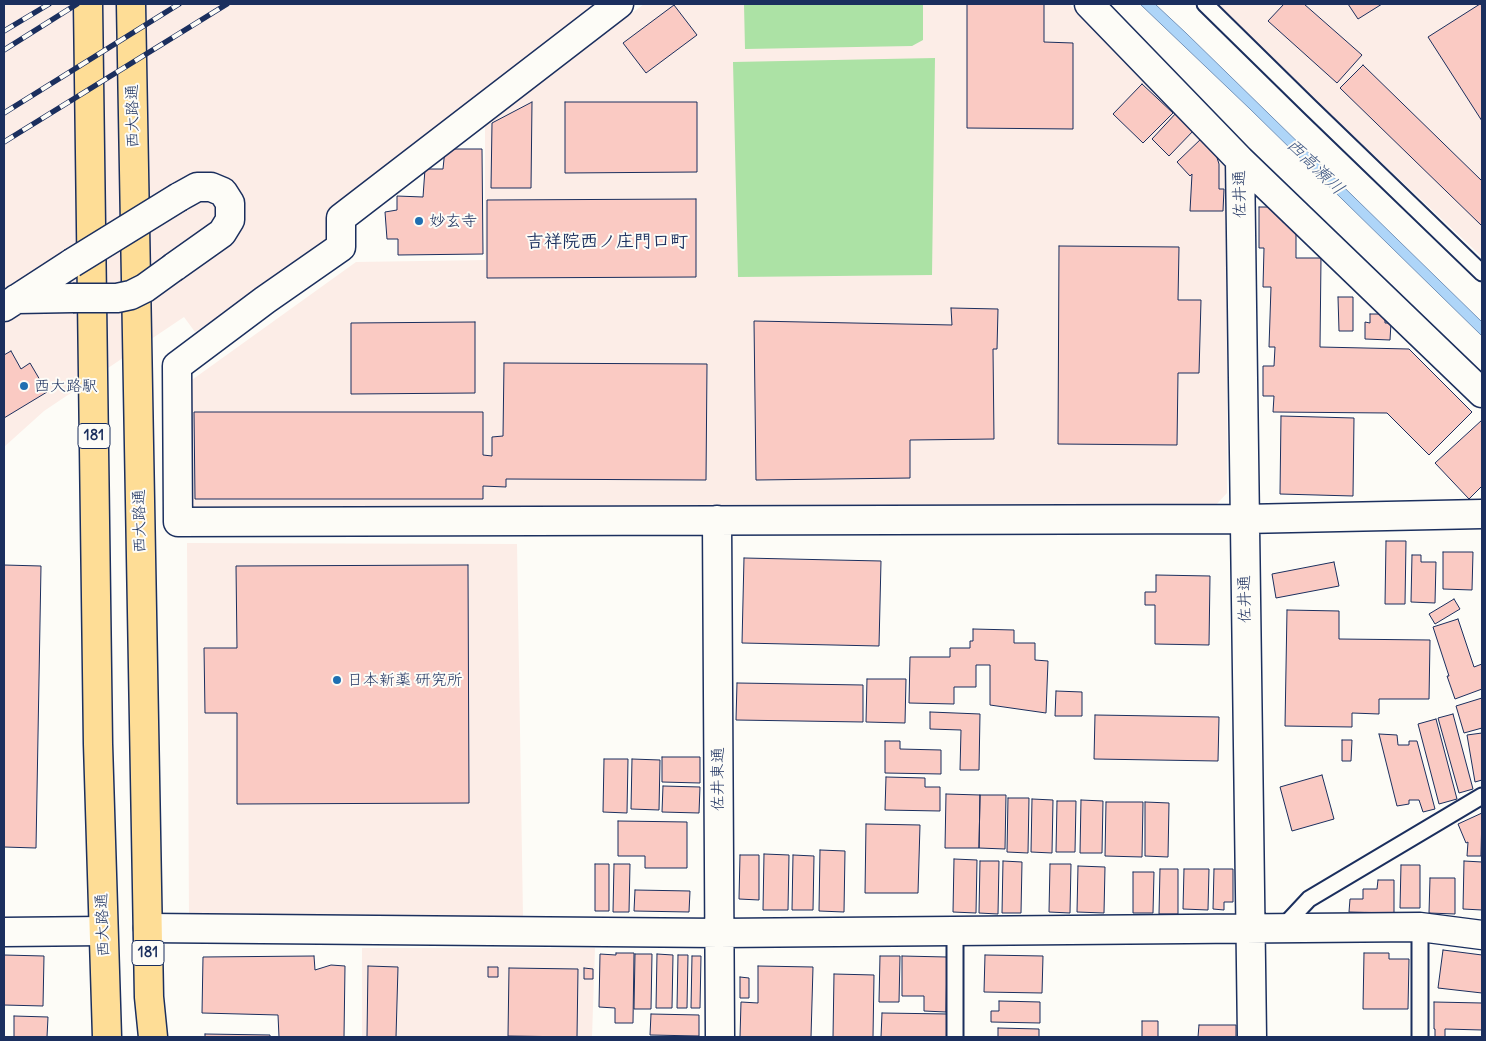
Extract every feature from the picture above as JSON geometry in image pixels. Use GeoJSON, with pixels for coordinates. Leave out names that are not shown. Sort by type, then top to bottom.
{"type":"FeatureCollection","features":[{"type":"Feature","properties":{"kind":"main road","name":"西大路通"},"geometry":{"type":"LineString","coordinates":[[88,4],[98,744],[108,1037]]}},
{"type":"Feature","properties":{"kind":"main road","name":"西大路通"},"geometry":{"type":"LineString","coordinates":[[131,4],[149,997],[153,1037]]}},
{"type":"Feature","properties":{"kind":"street"},"geometry":{"type":"LineString","coordinates":[[618,4],[341,218],[341,247],[265,300],[177,366],[178,522],[1244,519],[1482,514]]}},
{"type":"Feature","properties":{"kind":"street"},"geometry":{"type":"LineString","coordinates":[[1089,4],[1240,160],[1482,394]]}},
{"type":"Feature","properties":{"kind":"street","name":"佐井通"},"geometry":{"type":"LineString","coordinates":[[1240,160],[1252,1037]]}},
{"type":"Feature","properties":{"kind":"street"},"geometry":{"type":"LineString","coordinates":[[197,187],[211,187],[222,192],[230,203],[230,220],[222,233],[145,288],[131,295],[117,298],[73,298],[10,303],[197,187]]}},
{"type":"Feature","properties":{"kind":"street","name":"佐井東通"},"geometry":{"type":"LineString","coordinates":[[717,520],[720,1037]]}},
{"type":"Feature","properties":{"kind":"street"},"geometry":{"type":"LineString","coordinates":[[148,928],[719,933],[1420,927],[1482,935]]}},
{"type":"Feature","properties":{"kind":"street"},"geometry":{"type":"LineString","coordinates":[[4,932],[103,931]]}},
{"type":"Feature","properties":{"kind":"lane"},"geometry":{"type":"LineString","coordinates":[[1205,4],[1482,273]]}},
{"type":"Feature","properties":{"kind":"lane"},"geometry":{"type":"LineString","coordinates":[[1282,928],[1308,899],[1482,796]]}},
{"type":"Feature","properties":{"kind":"lane"},"geometry":{"type":"LineString","coordinates":[[1420,927],[1420,1037]]}},
{"type":"Feature","properties":{"kind":"lane"},"geometry":{"type":"LineString","coordinates":[[955,931],[955,1037]]}},
{"type":"Feature","properties":{"kind":"shaded area"},"geometry":{"type":"Polygon","coordinates":[[[4,4],[604,4],[330,244],[195,332],[184,317],[44,411],[4,447],[4,4]]]}},
{"type":"Feature","properties":{"kind":"shaded area"},"geometry":{"type":"Polygon","coordinates":[[[644,4],[1069,4],[1217,149],[1228,172],[1227,493],[1214,507],[201,513],[190,507],[189,382],[356,262],[485,260],[485,123],[644,4]]]}},
{"type":"Feature","properties":{"kind":"shaded area"},"geometry":{"type":"Polygon","coordinates":[[[1213,4],[1482,4],[1482,257],[1312,97],[1213,4]]]}},
{"type":"Feature","properties":{"kind":"shaded area"},"geometry":{"type":"Polygon","coordinates":[[[187,543],[517,544],[523,917],[189,918],[187,543]]]}},
{"type":"Feature","properties":{"kind":"shaded area"},"geometry":{"type":"Polygon","coordinates":[[[362,948],[595,948],[592,1037],[362,1037],[362,948]]]}},
{"type":"Feature","properties":{"kind":"green space"},"geometry":{"type":"Polygon","coordinates":[[[744,4],[923,4],[923,40],[912,46],[745,49],[744,4]]]}},
{"type":"Feature","properties":{"kind":"green space"},"geometry":{"type":"Polygon","coordinates":[[[935,58],[932,275],[738,277],[733,62],[935,58]]]}},
{"type":"Feature","properties":{"kind":"water","name":"西高瀬川"},"geometry":{"type":"Polygon","coordinates":[[[1140,4],[1155,4],[1186,33],[1482,322],[1482,336],[1250,109],[1140,4]]]}},
{"type":"Feature","properties":{"kind":"building"},"geometry":{"type":"Polygon","coordinates":[[[967,4],[1044,4],[1044,42],[1073,43],[1073,129],[967,128],[967,4]]]}},
{"type":"Feature","properties":{"kind":"building"},"geometry":{"type":"Polygon","coordinates":[[[1284,4],[1304,4],[1362,55],[1337,83],[1268,21],[1284,4]]]}},
{"type":"Feature","properties":{"kind":"building"},"geometry":{"type":"Polygon","coordinates":[[[1348,4],[1382,4],[1358,19],[1348,4]]]}},
{"type":"Feature","properties":{"kind":"building"},"geometry":{"type":"Polygon","coordinates":[[[1482,4],[1482,121],[1428,37],[1482,4]]]}},
{"type":"Feature","properties":{"kind":"building"},"geometry":{"type":"Polygon","coordinates":[[[674,5],[697,35],[646,73],[623,43],[674,5]]]}},
{"type":"Feature","properties":{"kind":"building"},"geometry":{"type":"Polygon","coordinates":[[[1363,65],[1482,181],[1482,226],[1340,88],[1363,65]]]}},
{"type":"Feature","properties":{"kind":"building"},"geometry":{"type":"Polygon","coordinates":[[[1142,84],[1173,113],[1143,143],[1113,114],[1142,84]]]}},
{"type":"Feature","properties":{"kind":"building"},"geometry":{"type":"Polygon","coordinates":[[[532,102],[531,188],[491,188],[492,123],[532,102]]]}},
{"type":"Feature","properties":{"kind":"building"},"geometry":{"type":"Polygon","coordinates":[[[565,102],[697,102],[697,172],[565,173],[565,102]]]}},
{"type":"Feature","properties":{"kind":"building"},"geometry":{"type":"Polygon","coordinates":[[[1177,112],[1195,129],[1169,156],[1152,139],[1177,112]]]}},
{"type":"Feature","properties":{"kind":"building"},"geometry":{"type":"Polygon","coordinates":[[[1203,137],[1215,151],[1219,164],[1219,189],[1224,189],[1223,211],[1190,211],[1192,174],[1190,176],[1177,162],[1203,137]]]}},
{"type":"Feature","properties":{"kind":"building"},"geometry":{"type":"Polygon","coordinates":[[[445,149],[482,149],[483,254],[398,255],[398,239],[387,239],[385,212],[397,210],[397,196],[423,197],[425,169],[443,169],[445,149]]]}},
{"type":"Feature","properties":{"kind":"building"},"geometry":{"type":"Polygon","coordinates":[[[696,199],[696,277],[487,278],[487,200],[696,199]]]}},
{"type":"Feature","properties":{"kind":"building"},"geometry":{"type":"Polygon","coordinates":[[[1259,207],[1273,207],[1296,231],[1296,258],[1321,258],[1320,347],[1409,349],[1472,412],[1429,455],[1387,413],[1273,412],[1274,396],[1263,396],[1263,366],[1274,366],[1275,347],[1269,347],[1271,287],[1263,287],[1264,248],[1259,248],[1259,207]]]}},
{"type":"Feature","properties":{"kind":"building"},"geometry":{"type":"Polygon","coordinates":[[[1059,246],[1179,247],[1178,300],[1201,300],[1199,373],[1178,373],[1177,445],[1058,444],[1059,246]]]}},
{"type":"Feature","properties":{"kind":"building"},"geometry":{"type":"Polygon","coordinates":[[[1338,297],[1353,297],[1353,331],[1339,331],[1338,297]]]}},
{"type":"Feature","properties":{"kind":"building"},"geometry":{"type":"Polygon","coordinates":[[[951,308],[998,309],[997,349],[993,349],[994,439],[910,440],[910,478],[756,480],[754,321],[952,325],[951,308]]]}},
{"type":"Feature","properties":{"kind":"building"},"geometry":{"type":"Polygon","coordinates":[[[1370,314],[1385,314],[1385,323],[1391,323],[1390,340],[1365,339],[1365,322],[1370,323],[1370,314]]]}},
{"type":"Feature","properties":{"kind":"building"},"geometry":{"type":"Polygon","coordinates":[[[475,322],[475,393],[351,394],[351,323],[475,322]]]}},
{"type":"Feature","properties":{"kind":"building","name":"西大路駅"},"geometry":{"type":"Polygon","coordinates":[[[11,351],[21,369],[30,363],[47,392],[4,418],[4,355],[11,351]]]}},
{"type":"Feature","properties":{"kind":"building"},"geometry":{"type":"Polygon","coordinates":[[[504,363],[707,364],[706,480],[506,479],[506,487],[483,486],[483,499],[195,499],[194,412],[483,412],[483,455],[492,456],[492,437],[503,436],[504,363]]]}},
{"type":"Feature","properties":{"kind":"building"},"geometry":{"type":"Polygon","coordinates":[[[1281,416],[1354,418],[1353,496],[1280,494],[1281,416]]]}},
{"type":"Feature","properties":{"kind":"building"},"geometry":{"type":"Polygon","coordinates":[[[1482,420],[1482,486],[1469,499],[1435,463],[1482,420]]]}},
{"type":"Feature","properties":{"kind":"building"},"geometry":{"type":"Polygon","coordinates":[[[1386,541],[1406,541],[1405,604],[1385,604],[1386,541]]]}},
{"type":"Feature","properties":{"kind":"building"},"geometry":{"type":"Polygon","coordinates":[[[1443,552],[1473,552],[1472,590],[1443,589],[1443,552]]]}},
{"type":"Feature","properties":{"kind":"building"},"geometry":{"type":"Polygon","coordinates":[[[1412,555],[1421,555],[1421,562],[1436,562],[1435,603],[1411,602],[1412,555]]]}},
{"type":"Feature","properties":{"kind":"building"},"geometry":{"type":"Polygon","coordinates":[[[744,558],[881,561],[879,646],[742,643],[744,558]]]}},
{"type":"Feature","properties":{"kind":"building"},"geometry":{"type":"Polygon","coordinates":[[[1334,562],[1339,586],[1276,598],[1272,574],[1334,562]]]}},
{"type":"Feature","properties":{"kind":"building"},"geometry":{"type":"Polygon","coordinates":[[[4,565],[41,566],[36,848],[4,847],[4,565]]]}},
{"type":"Feature","properties":{"kind":"building","name":"日本新薬 研究所"},"geometry":{"type":"Polygon","coordinates":[[[468,565],[469,803],[237,804],[237,713],[205,713],[204,648],[237,648],[236,566],[468,565]]]}},
{"type":"Feature","properties":{"kind":"building"},"geometry":{"type":"Polygon","coordinates":[[[1156,575],[1210,576],[1209,645],[1155,644],[1155,605],[1145,605],[1145,592],[1156,592],[1156,575]]]}},
{"type":"Feature","properties":{"kind":"building"},"geometry":{"type":"Polygon","coordinates":[[[1454,599],[1460,609],[1435,624],[1429,614],[1454,599]]]}},
{"type":"Feature","properties":{"kind":"building"},"geometry":{"type":"Polygon","coordinates":[[[1287,610],[1339,611],[1339,639],[1430,640],[1429,699],[1379,699],[1379,714],[1352,713],[1352,727],[1285,726],[1287,610]]]}},
{"type":"Feature","properties":{"kind":"building"},"geometry":{"type":"Polygon","coordinates":[[[1458,619],[1474,667],[1482,664],[1482,689],[1455,699],[1433,627],[1458,619]]]}},
{"type":"Feature","properties":{"kind":"building"},"geometry":{"type":"Polygon","coordinates":[[[973,629],[1014,630],[1014,643],[1035,643],[1035,660],[1048,661],[1046,713],[990,705],[990,665],[976,665],[976,687],[954,687],[954,704],[909,703],[910,657],[950,657],[950,648],[970,648],[970,641],[973,641],[973,629]]]}},
{"type":"Feature","properties":{"kind":"building"},"geometry":{"type":"Polygon","coordinates":[[[867,679],[906,679],[905,723],[866,722],[867,679]]]}},
{"type":"Feature","properties":{"kind":"building"},"geometry":{"type":"Polygon","coordinates":[[[737,683],[863,685],[863,722],[736,720],[737,683]]]}},
{"type":"Feature","properties":{"kind":"building"},"geometry":{"type":"Polygon","coordinates":[[[1056,691],[1082,692],[1082,716],[1055,716],[1056,691]]]}},
{"type":"Feature","properties":{"kind":"building"},"geometry":{"type":"Polygon","coordinates":[[[1482,698],[1482,728],[1464,733],[1456,706],[1482,698]]]}},
{"type":"Feature","properties":{"kind":"building"},"geometry":{"type":"Polygon","coordinates":[[[930,712],[980,714],[979,770],[960,770],[961,730],[930,729],[930,712]]]}},
{"type":"Feature","properties":{"kind":"building"},"geometry":{"type":"Polygon","coordinates":[[[1453,714],[1473,789],[1459,793],[1438,718],[1453,714]]]}},
{"type":"Feature","properties":{"kind":"building"},"geometry":{"type":"Polygon","coordinates":[[[1095,715],[1219,717],[1218,761],[1094,759],[1095,715]]]}},
{"type":"Feature","properties":{"kind":"building"},"geometry":{"type":"Polygon","coordinates":[[[1436,719],[1457,799],[1439,804],[1418,724],[1436,719]]]}},
{"type":"Feature","properties":{"kind":"building"},"geometry":{"type":"Polygon","coordinates":[[[1482,733],[1482,780],[1475,782],[1467,735],[1482,733]]]}},
{"type":"Feature","properties":{"kind":"building"},"geometry":{"type":"Polygon","coordinates":[[[1379,734],[1397,735],[1398,745],[1409,745],[1409,741],[1417,741],[1435,809],[1423,812],[1419,800],[1409,800],[1409,804],[1397,806],[1379,734]]]}},
{"type":"Feature","properties":{"kind":"building"},"geometry":{"type":"Polygon","coordinates":[[[1342,740],[1352,740],[1351,761],[1342,761],[1342,740]]]}},
{"type":"Feature","properties":{"kind":"building"},"geometry":{"type":"Polygon","coordinates":[[[885,741],[900,741],[900,749],[941,750],[941,774],[885,773],[885,741]]]}},
{"type":"Feature","properties":{"kind":"building"},"geometry":{"type":"Polygon","coordinates":[[[662,757],[700,757],[700,783],[662,782],[662,757]]]}},
{"type":"Feature","properties":{"kind":"building"},"geometry":{"type":"Polygon","coordinates":[[[604,759],[628,759],[627,813],[603,812],[604,759]]]}},
{"type":"Feature","properties":{"kind":"building"},"geometry":{"type":"Polygon","coordinates":[[[632,759],[660,760],[659,810],[631,809],[632,759]]]}},
{"type":"Feature","properties":{"kind":"building"},"geometry":{"type":"Polygon","coordinates":[[[1322,775],[1334,819],[1292,831],[1280,787],[1322,775]]]}},
{"type":"Feature","properties":{"kind":"building"},"geometry":{"type":"Polygon","coordinates":[[[886,777],[925,778],[925,787],[940,787],[940,811],[885,810],[886,777]]]}},
{"type":"Feature","properties":{"kind":"building"},"geometry":{"type":"Polygon","coordinates":[[[663,786],[700,787],[699,813],[662,812],[663,786]]]}},
{"type":"Feature","properties":{"kind":"building"},"geometry":{"type":"Polygon","coordinates":[[[946,794],[980,795],[979,848],[945,848],[946,794]]]}},
{"type":"Feature","properties":{"kind":"building"},"geometry":{"type":"Polygon","coordinates":[[[980,795],[1006,795],[1005,849],[979,848],[980,795]]]}},
{"type":"Feature","properties":{"kind":"building"},"geometry":{"type":"Polygon","coordinates":[[[1008,798],[1029,798],[1028,853],[1007,852],[1008,798]]]}},
{"type":"Feature","properties":{"kind":"building"},"geometry":{"type":"Polygon","coordinates":[[[1032,799],[1053,800],[1052,853],[1031,852],[1032,799]]]}},
{"type":"Feature","properties":{"kind":"building"},"geometry":{"type":"Polygon","coordinates":[[[1081,800],[1103,801],[1102,853],[1080,853],[1081,800]]]}},
{"type":"Feature","properties":{"kind":"building"},"geometry":{"type":"Polygon","coordinates":[[[1057,801],[1076,801],[1075,852],[1056,852],[1057,801]]]}},
{"type":"Feature","properties":{"kind":"building"},"geometry":{"type":"Polygon","coordinates":[[[1106,802],[1143,802],[1142,857],[1105,856],[1106,802]]]}},
{"type":"Feature","properties":{"kind":"building"},"geometry":{"type":"Polygon","coordinates":[[[1145,802],[1169,803],[1168,857],[1145,856],[1145,802]]]}},
{"type":"Feature","properties":{"kind":"building"},"geometry":{"type":"Polygon","coordinates":[[[1482,813],[1481,856],[1467,856],[1468,842],[1466,843],[1458,824],[1482,813]]]}},
{"type":"Feature","properties":{"kind":"building"},"geometry":{"type":"Polygon","coordinates":[[[618,821],[687,822],[687,868],[645,868],[645,856],[618,856],[618,821]]]}},
{"type":"Feature","properties":{"kind":"building"},"geometry":{"type":"Polygon","coordinates":[[[866,824],[920,825],[918,893],[865,893],[866,824]]]}},
{"type":"Feature","properties":{"kind":"building"},"geometry":{"type":"Polygon","coordinates":[[[820,850],[845,851],[844,912],[819,911],[820,850]]]}},
{"type":"Feature","properties":{"kind":"building"},"geometry":{"type":"Polygon","coordinates":[[[764,854],[789,855],[788,910],[763,910],[764,854]]]}},
{"type":"Feature","properties":{"kind":"building"},"geometry":{"type":"Polygon","coordinates":[[[740,855],[759,855],[759,900],[739,899],[740,855]]]}},
{"type":"Feature","properties":{"kind":"building"},"geometry":{"type":"Polygon","coordinates":[[[793,855],[814,856],[813,910],[792,910],[793,855]]]}},
{"type":"Feature","properties":{"kind":"building"},"geometry":{"type":"Polygon","coordinates":[[[954,859],[977,860],[976,913],[953,912],[954,859]]]}},
{"type":"Feature","properties":{"kind":"building"},"geometry":{"type":"Polygon","coordinates":[[[980,861],[999,861],[998,914],[979,913],[980,861]]]}},
{"type":"Feature","properties":{"kind":"building"},"geometry":{"type":"Polygon","coordinates":[[[1003,861],[1022,862],[1021,913],[1002,913],[1003,861]]]}},
{"type":"Feature","properties":{"kind":"building"},"geometry":{"type":"Polygon","coordinates":[[[1464,861],[1482,862],[1482,910],[1463,909],[1464,861]]]}},
{"type":"Feature","properties":{"kind":"building"},"geometry":{"type":"Polygon","coordinates":[[[595,864],[609,864],[609,911],[595,911],[595,864]]]}},
{"type":"Feature","properties":{"kind":"building"},"geometry":{"type":"Polygon","coordinates":[[[614,864],[630,864],[629,912],[613,912],[614,864]]]}},
{"type":"Feature","properties":{"kind":"building"},"geometry":{"type":"Polygon","coordinates":[[[1050,864],[1071,864],[1070,913],[1049,912],[1050,864]]]}},
{"type":"Feature","properties":{"kind":"building"},"geometry":{"type":"Polygon","coordinates":[[[1401,865],[1420,865],[1420,908],[1400,908],[1401,865]]]}},
{"type":"Feature","properties":{"kind":"building"},"geometry":{"type":"Polygon","coordinates":[[[1078,866],[1105,867],[1104,913],[1077,912],[1078,866]]]}},
{"type":"Feature","properties":{"kind":"building"},"geometry":{"type":"Polygon","coordinates":[[[1160,869],[1178,869],[1178,914],[1159,914],[1160,869]]]}},
{"type":"Feature","properties":{"kind":"building"},"geometry":{"type":"Polygon","coordinates":[[[1184,869],[1209,869],[1208,910],[1183,909],[1184,869]]]}},
{"type":"Feature","properties":{"kind":"building"},"geometry":{"type":"Polygon","coordinates":[[[1214,869],[1233,869],[1233,902],[1224,902],[1224,910],[1213,909],[1214,869]]]}},
{"type":"Feature","properties":{"kind":"building"},"geometry":{"type":"Polygon","coordinates":[[[1133,872],[1154,872],[1153,913],[1133,913],[1133,872]]]}},
{"type":"Feature","properties":{"kind":"building"},"geometry":{"type":"Polygon","coordinates":[[[1430,878],[1455,878],[1455,914],[1429,913],[1430,878]]]}},
{"type":"Feature","properties":{"kind":"building"},"geometry":{"type":"Polygon","coordinates":[[[1378,880],[1394,880],[1394,913],[1349,912],[1350,899],[1363,899],[1363,889],[1377,889],[1378,880]]]}},
{"type":"Feature","properties":{"kind":"building"},"geometry":{"type":"Polygon","coordinates":[[[635,890],[690,891],[689,912],[634,911],[635,890]]]}},
{"type":"Feature","properties":{"kind":"building"},"geometry":{"type":"Polygon","coordinates":[[[1443,950],[1482,955],[1482,993],[1438,988],[1443,950]]]}},
{"type":"Feature","properties":{"kind":"building"},"geometry":{"type":"Polygon","coordinates":[[[616,953],[634,953],[633,1023],[615,1023],[615,1008],[599,1007],[600,954],[616,955],[616,953]]]}},
{"type":"Feature","properties":{"kind":"building"},"geometry":{"type":"Polygon","coordinates":[[[1364,953],[1389,953],[1389,959],[1409,959],[1408,1009],[1363,1009],[1364,953]]]}},
{"type":"Feature","properties":{"kind":"building"},"geometry":{"type":"Polygon","coordinates":[[[635,954],[652,954],[651,1009],[634,1009],[635,954]]]}},
{"type":"Feature","properties":{"kind":"building"},"geometry":{"type":"Polygon","coordinates":[[[657,954],[673,955],[672,1008],[656,1008],[657,954]]]}},
{"type":"Feature","properties":{"kind":"building"},"geometry":{"type":"Polygon","coordinates":[[[4,955],[44,956],[43,1006],[4,1005],[4,955]]]}},
{"type":"Feature","properties":{"kind":"building"},"geometry":{"type":"Polygon","coordinates":[[[678,955],[688,955],[687,1008],[677,1008],[678,955]]]}},
{"type":"Feature","properties":{"kind":"building"},"geometry":{"type":"Polygon","coordinates":[[[985,955],[1043,956],[1042,993],[984,992],[985,955]]]}},
{"type":"Feature","properties":{"kind":"building"},"geometry":{"type":"Polygon","coordinates":[[[314,956],[315,970],[331,965],[345,966],[344,1037],[279,1037],[278,1015],[202,1013],[203,957],[314,956]]]}},
{"type":"Feature","properties":{"kind":"building"},"geometry":{"type":"Polygon","coordinates":[[[692,956],[701,956],[700,1008],[691,1008],[692,956]]]}},
{"type":"Feature","properties":{"kind":"building"},"geometry":{"type":"Polygon","coordinates":[[[880,956],[900,956],[899,1002],[879,1002],[880,956]]]}},
{"type":"Feature","properties":{"kind":"building"},"geometry":{"type":"Polygon","coordinates":[[[902,956],[947,957],[946,1012],[924,1011],[924,996],[902,996],[902,956]]]}},
{"type":"Feature","properties":{"kind":"building"},"geometry":{"type":"Polygon","coordinates":[[[368,966],[398,967],[396,1037],[367,1037],[368,966]]]}},
{"type":"Feature","properties":{"kind":"building"},"geometry":{"type":"Polygon","coordinates":[[[758,966],[813,967],[811,1037],[740,1037],[741,1002],[758,1003],[758,966]]]}},
{"type":"Feature","properties":{"kind":"building"},"geometry":{"type":"Polygon","coordinates":[[[488,967],[498,967],[498,977],[488,977],[488,967]]]}},
{"type":"Feature","properties":{"kind":"building"},"geometry":{"type":"Polygon","coordinates":[[[509,968],[578,969],[577,1037],[508,1036],[509,968]]]}},
{"type":"Feature","properties":{"kind":"building"},"geometry":{"type":"Polygon","coordinates":[[[584,968],[593,969],[593,979],[584,979],[584,968]]]}},
{"type":"Feature","properties":{"kind":"building"},"geometry":{"type":"Polygon","coordinates":[[[834,974],[874,975],[873,1037],[833,1037],[834,974]]]}},
{"type":"Feature","properties":{"kind":"building"},"geometry":{"type":"Polygon","coordinates":[[[740,977],[749,978],[749,998],[740,998],[740,977]]]}},
{"type":"Feature","properties":{"kind":"building"},"geometry":{"type":"Polygon","coordinates":[[[999,1001],[1040,1002],[1040,1023],[991,1022],[991,1011],[999,1011],[999,1001]]]}},
{"type":"Feature","properties":{"kind":"building"},"geometry":{"type":"Polygon","coordinates":[[[1434,1002],[1482,1003],[1482,1030],[1445,1029],[1445,1037],[1435,1037],[1434,1002]]]}},
{"type":"Feature","properties":{"kind":"building"},"geometry":{"type":"Polygon","coordinates":[[[882,1013],[948,1014],[948,1037],[881,1037],[882,1013]]]}},
{"type":"Feature","properties":{"kind":"building"},"geometry":{"type":"Polygon","coordinates":[[[651,1014],[699,1015],[699,1036],[650,1035],[651,1014]]]}},
{"type":"Feature","properties":{"kind":"building"},"geometry":{"type":"Polygon","coordinates":[[[14,1016],[48,1017],[47,1037],[14,1037],[14,1016]]]}},
{"type":"Feature","properties":{"kind":"building"},"geometry":{"type":"Polygon","coordinates":[[[1142,1021],[1158,1021],[1158,1037],[1142,1037],[1142,1021]]]}},
{"type":"Feature","properties":{"kind":"building"},"geometry":{"type":"Polygon","coordinates":[[[1199,1025],[1236,1025],[1236,1037],[1198,1037],[1199,1025]]]}},
{"type":"Feature","properties":{"kind":"building"},"geometry":{"type":"Polygon","coordinates":[[[998,1028],[1039,1029],[1039,1037],[998,1037],[998,1028]]]}},
{"type":"Feature","properties":{"kind":"building"},"geometry":{"type":"Polygon","coordinates":[[[205,1034],[270,1035],[270,1037],[205,1037],[205,1034]]]}},
{"type":"Feature","properties":{"kind":"railway"},"geometry":{"type":"LineString","coordinates":[[4,31],[49,4]]}},
{"type":"Feature","properties":{"kind":"railway"},"geometry":{"type":"LineString","coordinates":[[4,50],[77,4]]}},
{"type":"Feature","properties":{"kind":"railway"},"geometry":{"type":"LineString","coordinates":[[4,113],[179,4]]}},
{"type":"Feature","properties":{"kind":"railway"},"geometry":{"type":"LineString","coordinates":[[4,142],[227,4]]}},
{"type":"Feature","properties":{"kind":"place","name":"妙玄寺"},"geometry":{"type":"Point","coordinates":[419,221]}},
{"type":"Feature","properties":{"kind":"place","name":"西大路駅"},"geometry":{"type":"Point","coordinates":[24,386]}},
{"type":"Feature","properties":{"kind":"place","name":"日本新薬 研究所"},"geometry":{"type":"Point","coordinates":[337,680]}},
{"type":"Feature","properties":{"kind":"district","name":"吉祥院西ノ庄門口町"},"geometry":{"type":"Point","coordinates":[607,242]}}]}
